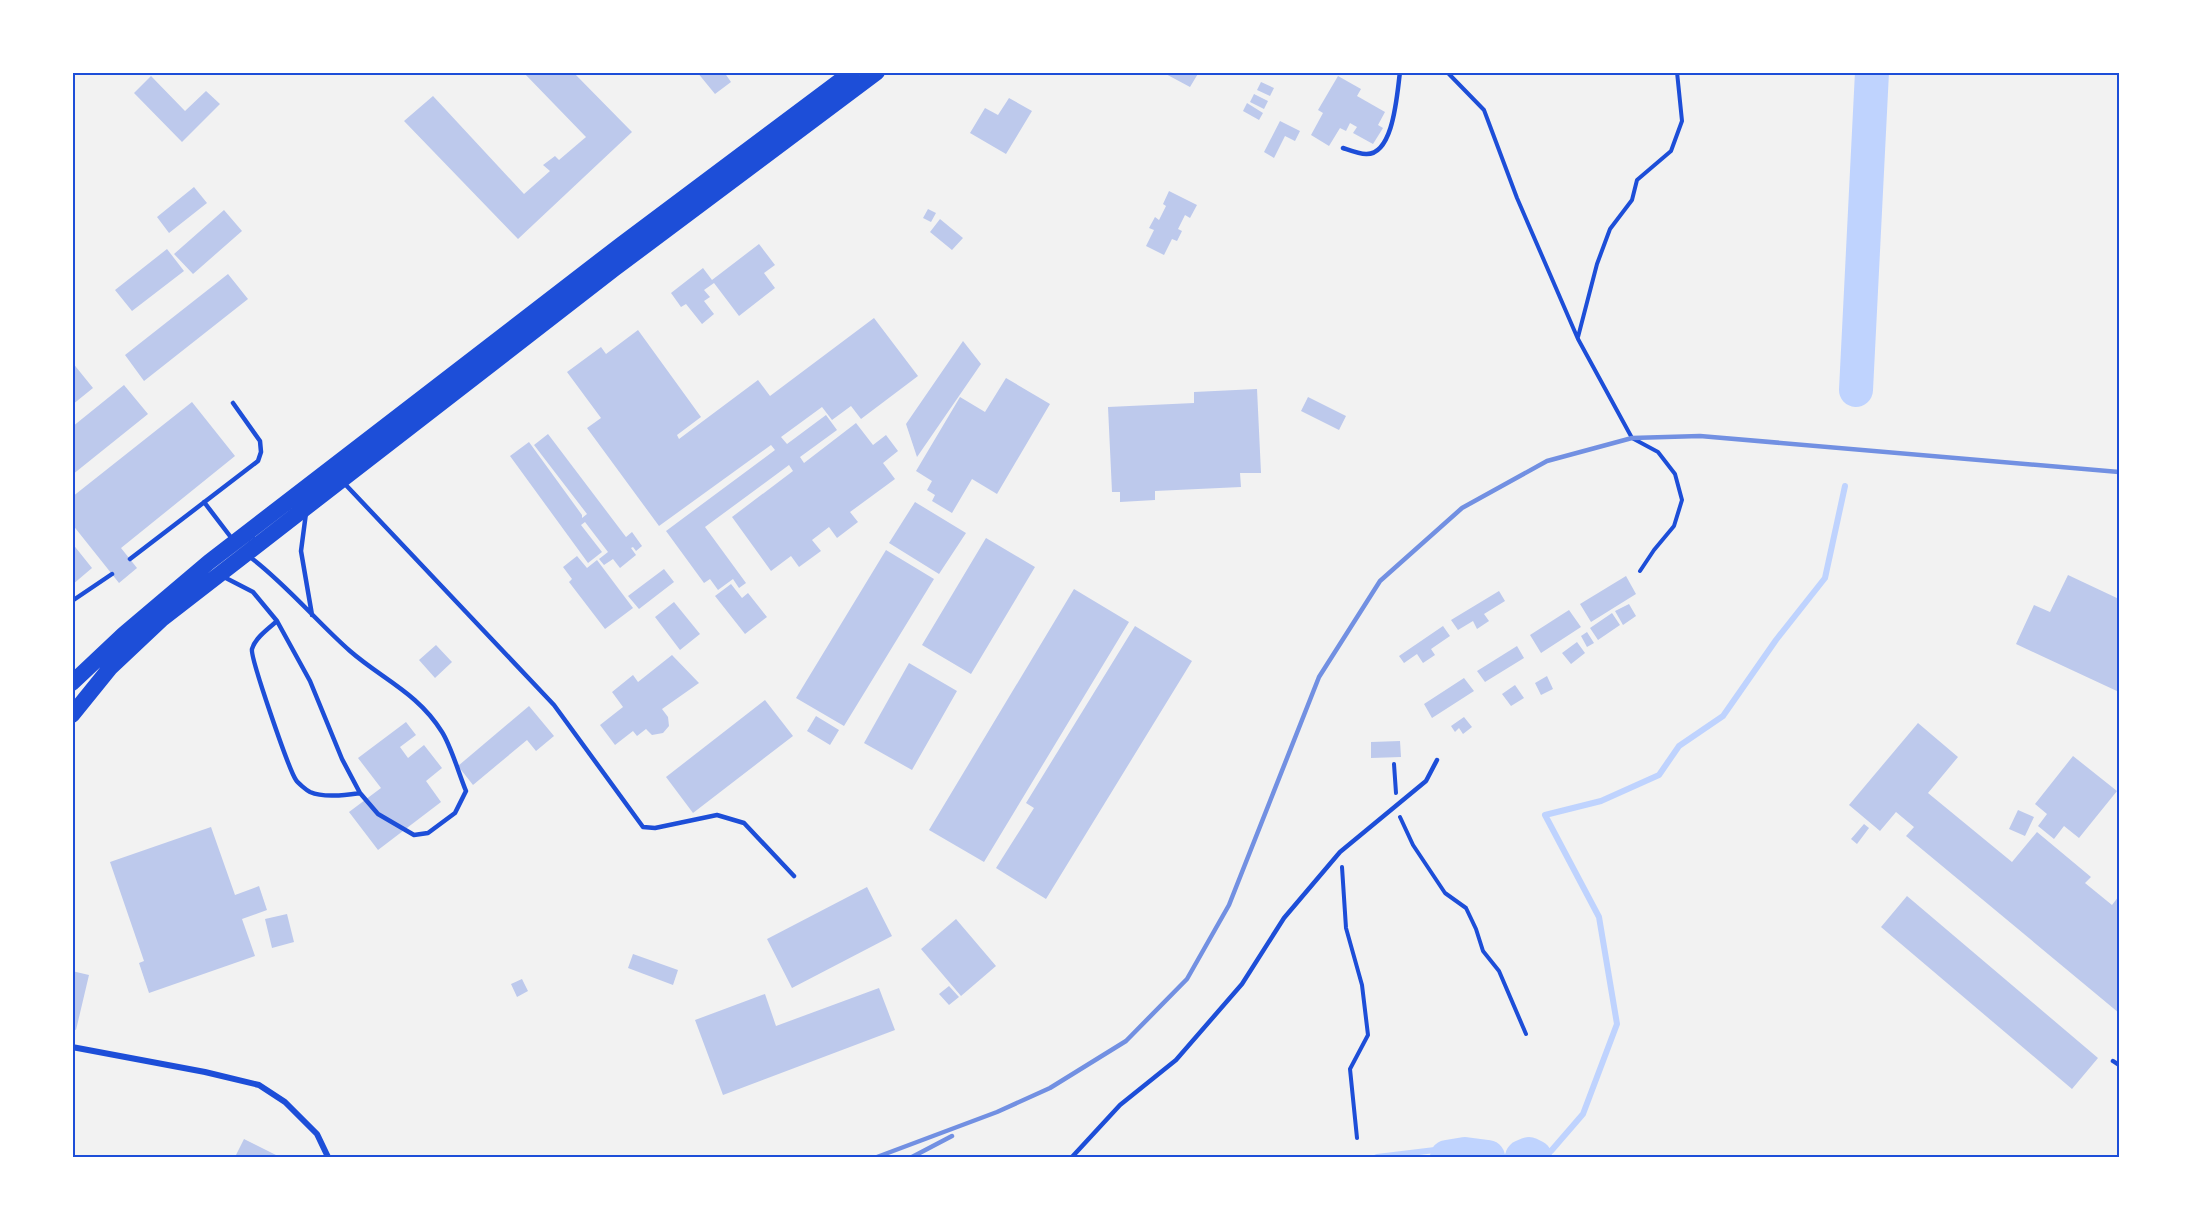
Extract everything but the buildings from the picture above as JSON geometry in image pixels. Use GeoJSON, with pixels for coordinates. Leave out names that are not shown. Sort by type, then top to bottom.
{"type":"FeatureCollection","features":[{"type":"Feature","properties":{"kind":"highway"},"geometry":{"type":"LineString","coordinates":[[72,683],[124,634],[209,561],[613,251],[852,72]]}},
{"type":"Feature","properties":{"kind":"highway"},"geometry":{"type":"LineString","coordinates":[[72,715],[110,668],[162,619],[614,269],[877,72]]}},
{"type":"Feature","properties":{"kind":"street"},"geometry":{"type":"LineString","coordinates":[[72,1047],[259,1085],[285,1102],[317,1134],[328,1157]]}},
{"type":"Feature","properties":{"kind":"lane"},"geometry":{"type":"LineString","coordinates":[[1343,147],[1365,154],[1377,152],[1384,144],[1400,72]]}},
{"type":"Feature","properties":{"kind":"lane"},"geometry":{"type":"LineString","coordinates":[[130,559],[258,461],[261,452],[260,441],[233,403]]}},
{"type":"Feature","properties":{"kind":"lane"},"geometry":{"type":"LineString","coordinates":[[342,481],[554,705],[643,827],[655,828],[717,815],[744,823],[794,876]]}},
{"type":"Feature","properties":{"kind":"lane"},"geometry":{"type":"LineString","coordinates":[[204,502],[234,542],[247,555],[267,570],[312,617],[364,664],[408,693],[443,732],[466,791],[455,813],[428,833],[414,835],[378,814],[360,793],[342,759],[310,681],[277,621],[253,592],[220,575],[209,561]]}},
{"type":"Feature","properties":{"kind":"lane"},"geometry":{"type":"LineString","coordinates":[[306,508],[301,551],[312,617]]}},
{"type":"Feature","properties":{"kind":"lane"},"geometry":{"type":"LineString","coordinates":[[72,601],[112,574]]}},
{"type":"Feature","properties":{"kind":"lane"},"geometry":{"type":"LineString","coordinates":[[277,621],[252,649],[253,660],[263,694],[296,780],[309,792],[334,795],[360,793]]}},
{"type":"Feature","properties":{"kind":"lane"},"geometry":{"type":"LineString","coordinates":[[1072,1157],[1120,1105],[1176,1060],[1242,984],[1284,918],[1340,852],[1426,782],[1437,760]]}},
{"type":"Feature","properties":{"kind":"lane"},"geometry":{"type":"LineString","coordinates":[[2113,1061],[2119,1065]]}},
{"type":"Feature","properties":{"kind":"path"},"geometry":{"type":"LineString","coordinates":[[1447,72],[1484,110],[1517,198],[1578,339],[1632,438],[1658,452],[1675,474],[1682,500],[1674,526],[1653,550],[1640,572]]}},
{"type":"Feature","properties":{"kind":"path"},"geometry":{"type":"LineString","coordinates":[[1578,339],[1597,264],[1610,229],[1632,200],[1637,180],[1671,151],[1682,121],[1677,72]]}},
{"type":"Feature","properties":{"kind":"path"},"geometry":{"type":"LineString","coordinates":[[1394,764],[1395,806],[1413,845],[1445,893],[1466,908],[1483,951],[1499,971],[1526,1034]]}},
{"type":"Feature","properties":{"kind":"path"},"geometry":{"type":"LineString","coordinates":[[1340,852],[1346,928],[1362,985],[1368,1035],[1350,1069],[1357,1138]]}},
{"type":"Feature","properties":{"kind":"waterway"},"geometry":{"type":"LineString","coordinates":[[1856,390],[1872,72]]}},
{"type":"Feature","properties":{"kind":"waterway"},"geometry":{"type":"LineString","coordinates":[[1504,1157],[1551,1151],[1583,1114],[1617,1024],[1599,917],[1545,815],[1601,801],[1659,775],[1679,746],[1723,716],[1776,640],[1825,578],[1845,486]]}},
{"type":"Feature","properties":{"kind":"waterway"},"geometry":{"type":"LineString","coordinates":[[1377,1157],[1435,1150],[1484,1157]]}},
{"type":"Feature","properties":{"kind":"waterway"},"geometry":{"type":"LineString","coordinates":[[1447,1157],[1465,1154],[1488,1157]]}},
{"type":"Feature","properties":{"kind":"waterway"},"geometry":{"type":"LineString","coordinates":[[1522,1157],[1529,1154],[1535,1157]]}},
{"type":"Feature","properties":{"kind":"railway"},"geometry":{"type":"LineString","coordinates":[[877,1157],[997,1112],[1050,1088],[1126,1041],[1187,979],[1229,905],[1319,677],[1380,581],[1462,508],[1547,461],[1632,438],[1700,436],[2119,472]]}},
{"type":"Feature","properties":{"kind":"railway"},"geometry":{"type":"LineString","coordinates":[[912,1157],[952,1136]]}}]}
